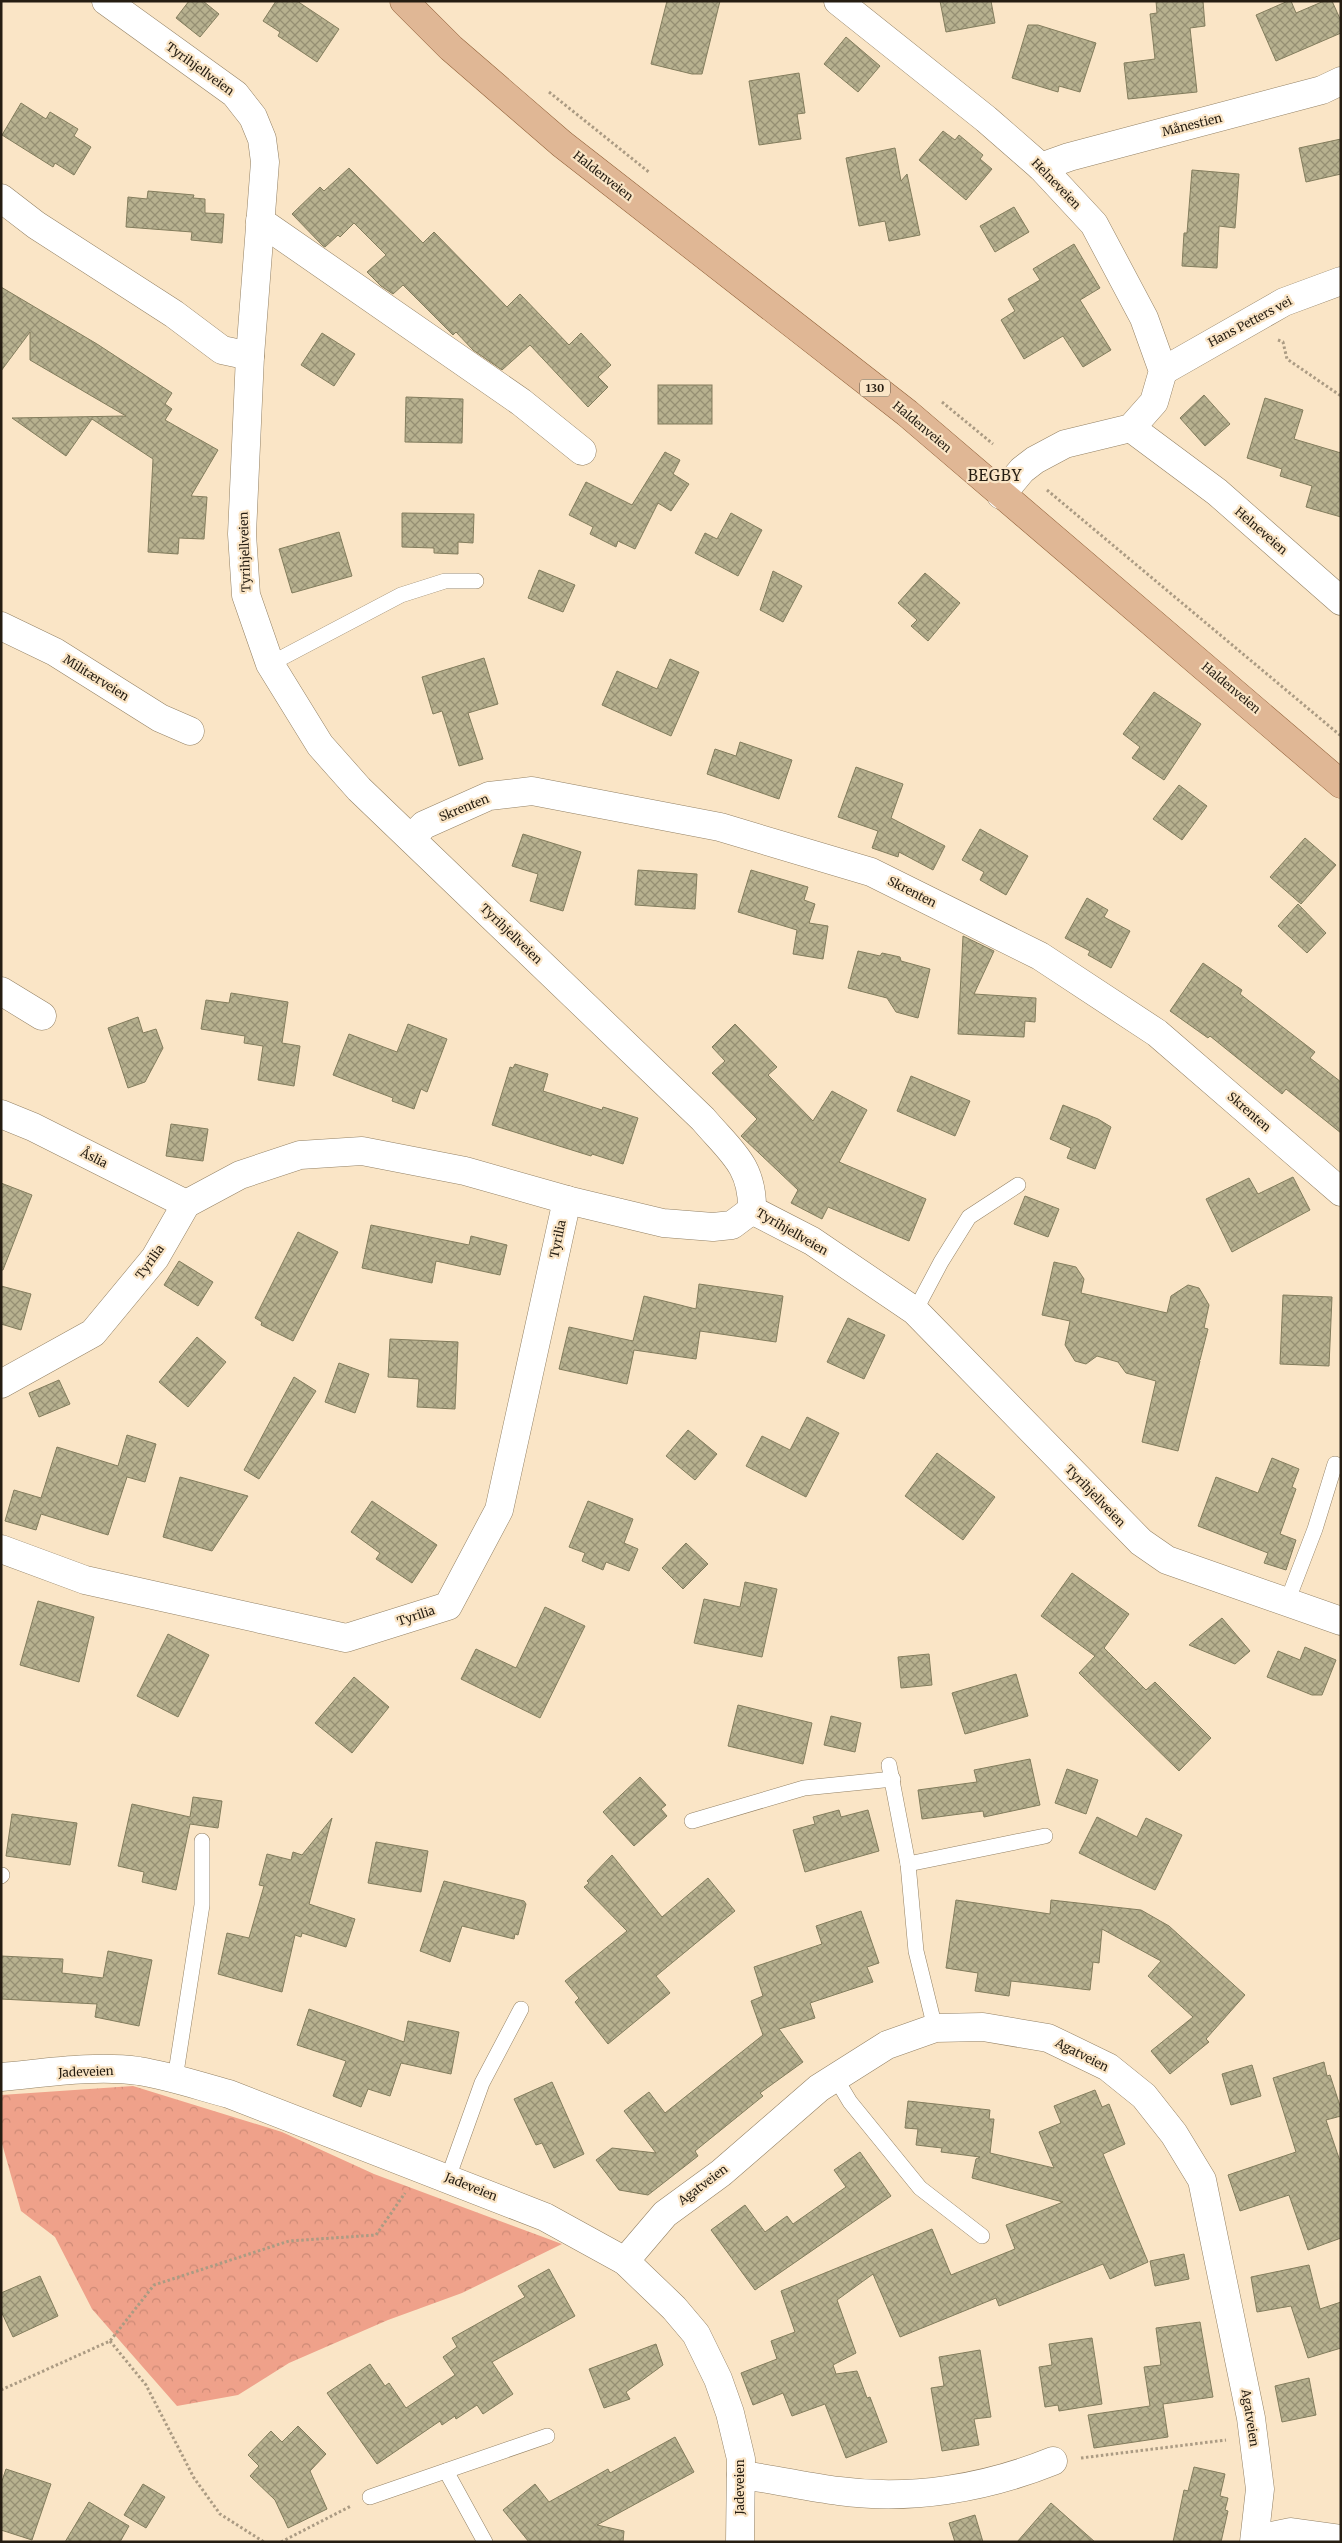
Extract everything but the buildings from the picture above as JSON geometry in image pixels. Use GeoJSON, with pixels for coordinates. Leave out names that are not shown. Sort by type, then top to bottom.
{"type":"FeatureCollection","features":[{"type":"Feature","properties":{"kind":"main road","name":"Haldenveien"},"geometry":{"type":"LineString","coordinates":[[404,1],[451,48],[562,144],[900,407],[1341,784]]}},
{"type":"Feature","properties":{"kind":"street","name":"Tyrihjellveien"},"geometry":{"type":"LineString","coordinates":[[106,1],[235,94],[253,116],[262,139],[265,162],[250,356],[242,534],[246,595],[270,664],[320,745],[359,789],[703,1119],[744,1167],[752,1190],[752,1210],[812,1241],[914,1311],[1141,1542],[1167,1560],[1341,1621]]}},
{"type":"Feature","properties":{"kind":"street","name":"Helneveien"},"geometry":{"type":"LineString","coordinates":[[838,1],[986,119],[1042,167],[1094,224],[1144,318],[1163,371]]}},
{"type":"Feature","properties":{"kind":"street","name":"Månestien"},"geometry":{"type":"LineString","coordinates":[[1042,167],[1069,157],[1322,90],[1341,81]]}},
{"type":"Feature","properties":{"kind":"street"},"geometry":{"type":"LineString","coordinates":[[1,198],[36,225],[174,314],[222,350],[250,356]]}},
{"type":"Feature","properties":{"kind":"street"},"geometry":{"type":"LineString","coordinates":[[260,221],[466,362],[521,402],[582,451]]}},
{"type":"Feature","properties":{"kind":"street","name":"Hans Petters vei"},"geometry":{"type":"LineString","coordinates":[[1163,371],[1284,302],[1341,281]]}},
{"type":"Feature","properties":{"kind":"street"},"geometry":{"type":"LineString","coordinates":[[1001,495],[1035,460],[1065,444],[1131,428],[1154,402],[1163,371]]}},
{"type":"Feature","properties":{"kind":"street","name":"Helneveien"},"geometry":{"type":"LineString","coordinates":[[1131,428],[1217,492],[1341,600]]}},
{"type":"Feature","properties":{"kind":"street","name":"Militærveien"},"geometry":{"type":"LineString","coordinates":[[1,626],[55,652],[160,718],[190,731]]}},
{"type":"Feature","properties":{"kind":"street","name":"Skrenten"},"geometry":{"type":"LineString","coordinates":[[411,838],[424,825],[489,796],[532,792],[720,827],[871,872],[1040,956],[1157,1032],[1341,1192]]}},
{"type":"Feature","properties":{"kind":"street"},"geometry":{"type":"LineString","coordinates":[[1,991],[42,1016]]}},
{"type":"Feature","properties":{"kind":"street","name":"Åslia"},"geometry":{"type":"LineString","coordinates":[[1,1114],[33,1127],[186,1204]]}},
{"type":"Feature","properties":{"kind":"street"},"geometry":{"type":"LineString","coordinates":[[186,1204],[240,1175],[300,1155],[362,1151],[465,1171],[567,1200],[664,1223],[713,1227],[732,1225],[752,1210]]}},
{"type":"Feature","properties":{"kind":"street","name":"Tyrilia"},"geometry":{"type":"LineString","coordinates":[[1,1549],[85,1580],[346,1638],[448,1606],[499,1510],[567,1200]]}},
{"type":"Feature","properties":{"kind":"street","name":"Tyrilia"},"geometry":{"type":"LineString","coordinates":[[1,1384],[93,1333],[155,1258],[186,1204]]}},
{"type":"Feature","properties":{"kind":"street","name":"Agatveien"},"geometry":{"type":"LineString","coordinates":[[625,2261],[665,2214],[721,2173],[819,2088],[887,2045],[935,2028],[983,2027],[1048,2038],[1108,2067],[1144,2096],[1174,2134],[1202,2180],[1254,2437],[1260,2489],[1255,2540]]}},
{"type":"Feature","properties":{"kind":"street","name":"Jadeveien"},"geometry":{"type":"LineString","coordinates":[[1,2077],[96,2070],[138,2071],[175,2078],[229,2094],[545,2217],[625,2261],[674,2308],[696,2334],[718,2378],[730,2413],[742,2459],[740,2542]]}},
{"type":"Feature","properties":{"kind":"street"},"geometry":{"type":"LineString","coordinates":[[741,2475],[840,2492],[903,2493],[959,2489],[1018,2475],[1053,2461]]}},
{"type":"Feature","properties":{"kind":"street"},"geometry":{"type":"LineString","coordinates":[[1255,2540],[1291,2532],[1341,2539]]}},
{"type":"Feature","properties":{"kind":"lane"},"geometry":{"type":"LineString","coordinates":[[270,664],[402,594],[445,581],[476,581]]}},
{"type":"Feature","properties":{"kind":"lane"},"geometry":{"type":"LineString","coordinates":[[914,1311],[940,1262],[969,1217],[1018,1185]]}},
{"type":"Feature","properties":{"kind":"lane"},"geometry":{"type":"LineString","coordinates":[[1287,1602],[1315,1529],[1335,1464]]}},
{"type":"Feature","properties":{"kind":"lane"},"geometry":{"type":"LineString","coordinates":[[692,1822],[804,1788],[891,1772],[908,1864],[916,1951],[935,2028]]}},
{"type":"Feature","properties":{"kind":"lane"},"geometry":{"type":"LineString","coordinates":[[908,1864],[1045,1836]]}},
{"type":"Feature","properties":{"kind":"lane"},"geometry":{"type":"LineString","coordinates":[[175,2078],[202,1905],[202,1841]]}},
{"type":"Feature","properties":{"kind":"lane"},"geometry":{"type":"LineString","coordinates":[[448,2178],[482,2083],[521,2009]]}},
{"type":"Feature","properties":{"kind":"lane"},"geometry":{"type":"LineString","coordinates":[[835,2077],[850,2102],[920,2188],[982,2236]]}},
{"type":"Feature","properties":{"kind":"lane"},"geometry":{"type":"LineString","coordinates":[[370,2497],[547,2436]]}},
{"type":"Feature","properties":{"kind":"lane"},"geometry":{"type":"LineString","coordinates":[[446,2471],[485,2542]]}},
{"type":"Feature","properties":{"kind":"path"},"geometry":{"type":"LineString","coordinates":[[541,85],[655,177]]}},
{"type":"Feature","properties":{"kind":"path"},"geometry":{"type":"LineString","coordinates":[[1274,339],[1283,342],[1287,359],[1341,396]]}},
{"type":"Feature","properties":{"kind":"path"},"geometry":{"type":"LineString","coordinates":[[940,400],[993,444]]}},
{"type":"Feature","properties":{"kind":"path"},"geometry":{"type":"LineString","coordinates":[[1047,490],[1341,736]]}},
{"type":"Feature","properties":{"kind":"path"},"geometry":{"type":"LineString","coordinates":[[1,2390],[110,2341],[154,2285],[289,2241],[376,2235],[422,2168]]}},
{"type":"Feature","properties":{"kind":"path"},"geometry":{"type":"LineString","coordinates":[[110,2341],[146,2386],[194,2478],[220,2514],[264,2542]]}},
{"type":"Feature","properties":{"kind":"path"},"geometry":{"type":"LineString","coordinates":[[1053,2461],[1254,2437]]}},
{"type":"Feature","properties":{"kind":"path"},"geometry":{"type":"LineString","coordinates":[[281,2542],[370,2497]]}},
{"type":"Feature","properties":{"kind":"green space"},"geometry":{"type":"Polygon","coordinates":[[[133,2086],[282,2132],[374,2174],[562,2244],[462,2293],[388,2320],[289,2363],[238,2395],[177,2406],[92,2309],[55,2237],[21,2211],[1,2140],[1,2095],[133,2086]]]}},
{"type":"Feature","properties":{"kind":"district","name":"BEGBY"},"geometry":{"type":"Point","coordinates":[995,476]}}]}
